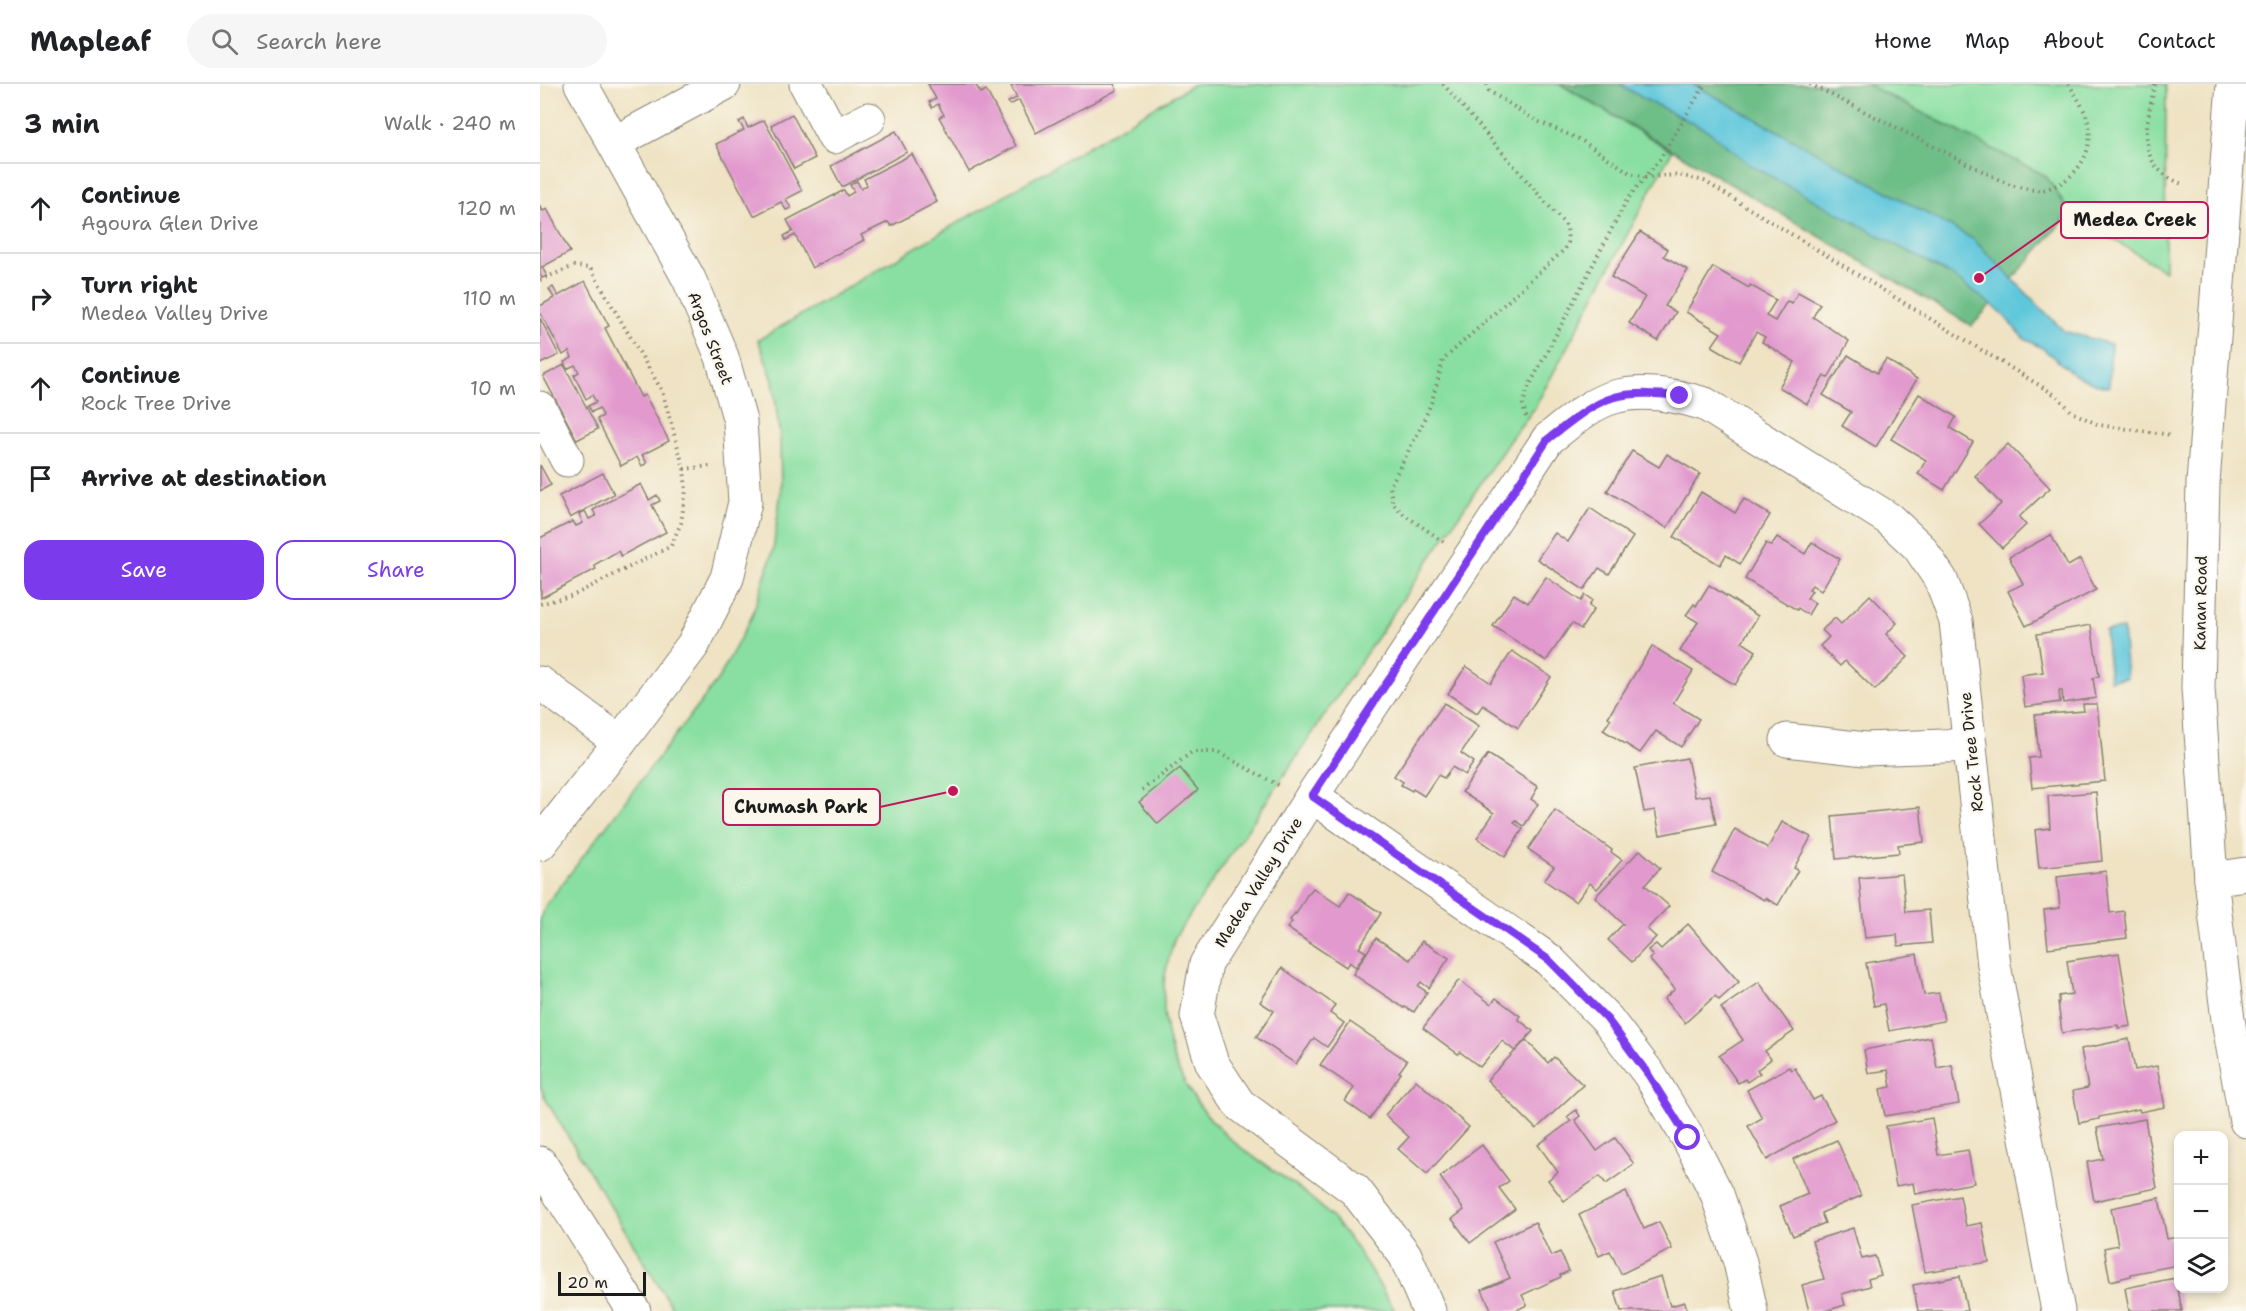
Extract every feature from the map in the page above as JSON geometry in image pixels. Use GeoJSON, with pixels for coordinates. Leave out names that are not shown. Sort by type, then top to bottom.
{"type":"FeatureCollection","features":[{"type":"Feature","properties":{"kind":"street","name":"Argos Street"},"geometry":{"type":"LineString","coordinates":[[540,844],[693,645],[727,578],[746,502],[740,421],[722,357],[689,279],[581,84]]}},
{"type":"Feature","properties":{"kind":"street"},"geometry":{"type":"LineString","coordinates":[[614,143],[724,84]]}},
{"type":"Feature","properties":{"kind":"street"},"geometry":{"type":"LineString","coordinates":[[806,84],[834,137],[869,119]]}},
{"type":"Feature","properties":{"kind":"street","name":"Kanan Road"},"geometry":{"type":"LineString","coordinates":[[2234,84],[2238,146],[2204,483],[2198,688],[2211,879],[2228,1020],[2246,1121]]}},
{"type":"Feature","properties":{"kind":"street","name":"Rock Tree Drive"},"geometry":{"type":"LineString","coordinates":[[1614,398],[1650,393],[1680,396],[1705,404],[1889,519],[1918,547],[1941,580],[1956,621],[1994,966],[2058,1311]]}},
{"type":"Feature","properties":{"kind":"street","name":"Medea Valley Drive"},"geometry":{"type":"LineString","coordinates":[[1429,1311],[1405,1256],[1355,1190],[1239,1104],[1212,1063],[1197,1016],[1206,964],[1299,793],[1548,439],[1579,415],[1614,398]]}},
{"type":"Feature","properties":{"kind":"street"},"geometry":{"type":"LineString","coordinates":[[540,408],[567,460]]}},
{"type":"Feature","properties":{"kind":"street"},"geometry":{"type":"LineString","coordinates":[[540,683],[620,742]]}},
{"type":"Feature","properties":{"kind":"street"},"geometry":{"type":"LineString","coordinates":[[1787,740],[1865,749],[1970,745]]}},
{"type":"Feature","properties":{"kind":"street"},"geometry":{"type":"LineString","coordinates":[[1299,793],[1549,960],[1607,1019],[1648,1074],[1688,1138],[1717,1194],[1740,1262],[1752,1311]]}},
{"type":"Feature","properties":{"kind":"street"},"geometry":{"type":"LineString","coordinates":[[2211,879],[2246,874]]}},
{"type":"Feature","properties":{"kind":"street"},"geometry":{"type":"LineString","coordinates":[[543,1174],[634,1311]]}},
{"type":"Feature","properties":{"kind":"path"},"geometry":{"type":"LineString","coordinates":[[1443,84],[1567,227],[1568,243],[1565,249],[1443,360],[1432,401],[1390,486],[1392,502],[1402,513],[1447,543]]}},
{"type":"Feature","properties":{"kind":"path"},"geometry":{"type":"LineString","coordinates":[[1487,84],[1489,91],[1535,120],[1581,140],[1630,173],[1646,177],[1679,175],[1704,181],[2058,396],[2072,412],[2098,425],[2171,435]]}},
{"type":"Feature","properties":{"kind":"path"},"geometry":{"type":"LineString","coordinates":[[1528,423],[1523,405],[1527,390],[1627,200],[1660,159],[1705,84]]}},
{"type":"Feature","properties":{"kind":"path"},"geometry":{"type":"LineString","coordinates":[[1810,84],[2010,186],[2040,190],[2061,184],[2078,169],[2090,143],[2088,122],[2069,84]]}},
{"type":"Feature","properties":{"kind":"path"},"geometry":{"type":"LineString","coordinates":[[2155,84],[2146,128],[2150,157],[2170,180],[2186,184]]}},
{"type":"Feature","properties":{"kind":"path"},"geometry":{"type":"LineString","coordinates":[[540,280],[574,266],[590,268],[662,391],[684,469],[686,490],[681,523],[671,546],[574,595],[540,604]]}},
{"type":"Feature","properties":{"kind":"path"},"geometry":{"type":"LineString","coordinates":[[684,469],[711,466]]}},
{"type":"Feature","properties":{"kind":"path"},"geometry":{"type":"LineString","coordinates":[[1142,790],[1192,752],[1217,752],[1299,793]]}},
{"type":"Feature","properties":{"kind":"green space"},"geometry":{"type":"Polygon","coordinates":[[[1194,84],[1560,84],[1672,151],[1534,409],[1512,437],[1175,937],[1166,968],[1164,1008],[1166,1030],[1186,1086],[1211,1120],[1227,1136],[1301,1190],[1324,1210],[1348,1236],[1395,1311],[674,1311],[546,1100],[540,1086],[540,920],[546,905],[719,678],[752,616],[773,551],[781,491],[780,439],[773,380],[758,340],[1194,84]]]}},
{"type":"Feature","properties":{"kind":"green space"},"geometry":{"type":"Polygon","coordinates":[[[1560,84],[1866,84],[2046,176],[2070,213],[1972,326],[1560,84]]]}},
{"type":"Feature","properties":{"kind":"green space"},"geometry":{"type":"Polygon","coordinates":[[[1866,84],[2166,84],[2165,271],[2070,213],[2046,176],[1866,84]]]}},
{"type":"Feature","properties":{"kind":"water"},"geometry":{"type":"Polygon","coordinates":[[[1619,84],[1693,84],[1973,239],[2064,331],[2111,344],[2109,387],[2094,384],[2075,375],[2042,348],[2023,338],[2000,311],[1951,275],[1750,165],[1707,130],[1619,84]]]}},
{"type":"Feature","properties":{"kind":"water"},"geometry":{"type":"Polygon","coordinates":[[[2123,629],[2127,678],[2110,680],[2105,631],[2123,629]]]}},
{"type":"Feature","properties":{"kind":"building"},"geometry":{"type":"Polygon","coordinates":[[[928,84],[975,84],[981,93],[986,90],[1016,146],[969,172],[939,117],[944,115],[938,104],[932,108],[929,102],[936,99],[928,84]]]}},
{"type":"Feature","properties":{"kind":"building"},"geometry":{"type":"Polygon","coordinates":[[[1014,84],[1114,84],[1117,90],[1036,133],[1019,100],[1010,105],[1008,102],[1017,98],[1011,86],[1014,84]]]}},
{"type":"Feature","properties":{"kind":"building"},"geometry":{"type":"Polygon","coordinates":[[[792,114],[815,158],[794,169],[771,125],[792,114]]]}},
{"type":"Feature","properties":{"kind":"building"},"geometry":{"type":"Polygon","coordinates":[[[744,119],[748,128],[764,120],[802,191],[786,199],[791,208],[786,210],[781,202],[754,216],[716,144],[744,130],[739,122],[744,119]]]}},
{"type":"Feature","properties":{"kind":"building"},"geometry":{"type":"Polygon","coordinates":[[[896,131],[907,152],[842,187],[831,166],[896,131]]]}},
{"type":"Feature","properties":{"kind":"building"},"geometry":{"type":"Polygon","coordinates":[[[912,154],[937,202],[891,226],[888,222],[861,235],[864,240],[812,268],[795,235],[786,240],[784,236],[793,231],[787,220],[844,190],[847,196],[854,192],[850,185],[857,181],[861,189],[867,185],[864,179],[912,154]]]}},
{"type":"Feature","properties":{"kind":"building"},"geometry":{"type":"Polygon","coordinates":[[[540,206],[543,211],[547,209],[570,252],[542,267],[547,276],[542,278],[540,275],[540,206]]]}},
{"type":"Feature","properties":{"kind":"building"},"geometry":{"type":"Polygon","coordinates":[[[1640,232],[1668,249],[1664,256],[1688,270],[1665,306],[1676,312],[1658,341],[1629,323],[1645,297],[1611,277],[1640,232]]]}},
{"type":"Feature","properties":{"kind":"building"},"geometry":{"type":"Polygon","coordinates":[[[1713,267],[1749,288],[1750,285],[1776,300],[1766,316],[1775,321],[1787,301],[1792,303],[1798,292],[1820,304],[1813,317],[1849,341],[1828,378],[1824,376],[1807,404],[1779,387],[1795,362],[1762,342],[1765,337],[1756,332],[1739,362],[1712,346],[1721,333],[1686,312],[1713,267]]]}},
{"type":"Feature","properties":{"kind":"building"},"geometry":{"type":"Polygon","coordinates":[[[585,281],[609,326],[605,328],[641,397],[645,395],[669,441],[642,455],[647,463],[642,466],[637,457],[621,466],[597,419],[603,416],[599,408],[592,412],[588,406],[596,402],[592,395],[586,399],[574,375],[579,372],[575,365],[567,369],[564,362],[572,358],[569,351],[563,355],[540,312],[540,306],[554,298],[549,289],[553,287],[558,296],[585,281]]]}},
{"type":"Feature","properties":{"kind":"building"},"geometry":{"type":"Polygon","coordinates":[[[540,318],[559,355],[540,364],[540,318]]]}},
{"type":"Feature","properties":{"kind":"building"},"geometry":{"type":"Polygon","coordinates":[[[1848,355],[1877,373],[1886,359],[1917,379],[1876,447],[1842,426],[1851,412],[1823,395],[1848,355]]]}},
{"type":"Feature","properties":{"kind":"building"},"geometry":{"type":"Polygon","coordinates":[[[564,365],[598,429],[577,440],[543,376],[564,365]]]}},
{"type":"Feature","properties":{"kind":"building"},"geometry":{"type":"Polygon","coordinates":[[[1919,394],[1956,417],[1950,428],[1973,442],[1944,490],[1918,474],[1926,460],[1891,439],[1919,394]]]}},
{"type":"Feature","properties":{"kind":"building"},"geometry":{"type":"Polygon","coordinates":[[[2008,444],[2050,488],[2019,517],[2026,525],[2002,548],[1979,524],[2001,504],[1975,476],[2008,444]]]}},
{"type":"Feature","properties":{"kind":"building"},"geometry":{"type":"Polygon","coordinates":[[[1632,451],[1659,467],[1667,454],[1700,474],[1667,528],[1607,491],[1632,451]]]}},
{"type":"Feature","properties":{"kind":"building"},"geometry":{"type":"Polygon","coordinates":[[[540,465],[551,485],[540,491],[540,465]]]}},
{"type":"Feature","properties":{"kind":"building"},"geometry":{"type":"Polygon","coordinates":[[[603,473],[614,494],[570,518],[559,496],[603,473]]]}},
{"type":"Feature","properties":{"kind":"building"},"geometry":{"type":"Polygon","coordinates":[[[641,484],[649,500],[657,495],[660,501],[652,505],[666,532],[621,556],[618,551],[594,565],[596,569],[541,598],[540,538],[573,521],[576,526],[583,523],[579,514],[585,511],[589,519],[596,516],[593,510],[641,484]]]}},
{"type":"Feature","properties":{"kind":"building"},"geometry":{"type":"Polygon","coordinates":[[[1701,492],[1735,513],[1744,499],[1770,515],[1740,564],[1726,555],[1720,565],[1674,537],[1701,492]]]}},
{"type":"Feature","properties":{"kind":"building"},"geometry":{"type":"Polygon","coordinates":[[[1590,508],[1633,537],[1609,574],[1599,568],[1584,590],[1537,559],[1555,533],[1568,542],[1590,508]]]}},
{"type":"Feature","properties":{"kind":"building"},"geometry":{"type":"Polygon","coordinates":[[[2051,535],[2068,566],[2080,559],[2096,590],[2026,626],[2008,591],[2023,584],[2009,557],[2051,535]]]}},
{"type":"Feature","properties":{"kind":"building"},"geometry":{"type":"Polygon","coordinates":[[[1777,537],[1805,554],[1812,542],[1840,559],[1821,591],[1812,585],[1809,589],[1812,591],[1807,598],[1815,603],[1808,615],[1745,579],[1766,543],[1771,546],[1777,537]]]}},
{"type":"Feature","properties":{"kind":"building"},"geometry":{"type":"Polygon","coordinates":[[[1546,577],[1581,601],[1585,595],[1592,600],[1589,606],[1594,609],[1581,629],[1572,623],[1546,661],[1493,626],[1514,594],[1528,603],[1546,577]]]}},
{"type":"Feature","properties":{"kind":"building"},"geometry":{"type":"Polygon","coordinates":[[[1709,585],[1758,616],[1742,642],[1756,651],[1735,685],[1680,651],[1698,622],[1686,615],[1694,604],[1696,606],[1709,585]]]}},
{"type":"Feature","properties":{"kind":"building"},"geometry":{"type":"Polygon","coordinates":[[[1870,595],[1897,623],[1886,634],[1908,657],[1875,690],[1845,661],[1840,666],[1820,646],[1829,637],[1822,630],[1835,618],[1841,624],[1870,595]]]}},
{"type":"Feature","properties":{"kind":"building"},"geometry":{"type":"Polygon","coordinates":[[[2091,625],[2099,676],[2093,678],[2096,698],[2063,703],[2062,691],[2059,691],[2060,702],[2025,707],[2021,675],[2043,672],[2037,634],[2091,625]]]}},
{"type":"Feature","properties":{"kind":"building"},"geometry":{"type":"Polygon","coordinates":[[[1652,646],[1693,671],[1673,703],[1699,719],[1681,747],[1656,731],[1640,753],[1603,730],[1611,719],[1608,717],[1652,646]]]}},
{"type":"Feature","properties":{"kind":"building"},"geometry":{"type":"Polygon","coordinates":[[[1512,651],[1551,677],[1518,728],[1483,705],[1477,713],[1448,694],[1466,666],[1491,683],[1512,651]]]}},
{"type":"Feature","properties":{"kind":"building"},"geometry":{"type":"Polygon","coordinates":[[[1444,703],[1479,726],[1461,753],[1474,762],[1465,775],[1452,767],[1444,778],[1438,775],[1424,796],[1401,785],[1403,782],[1394,776],[1444,703]]]}},
{"type":"Feature","properties":{"kind":"building"},"geometry":{"type":"Polygon","coordinates":[[[2083,704],[2097,704],[2105,781],[2032,788],[2029,758],[2039,757],[2035,715],[2084,711],[2083,704]]]}},
{"type":"Feature","properties":{"kind":"building"},"geometry":{"type":"Polygon","coordinates":[[[1488,754],[1538,787],[1531,799],[1538,804],[1524,826],[1516,821],[1514,823],[1523,829],[1505,857],[1477,838],[1494,813],[1462,792],[1488,754]]]}},
{"type":"Feature","properties":{"kind":"building"},"geometry":{"type":"Polygon","coordinates":[[[1687,758],[1695,797],[1710,795],[1716,824],[1660,835],[1655,810],[1644,812],[1635,768],[1687,758]]]}},
{"type":"Feature","properties":{"kind":"building"},"geometry":{"type":"Polygon","coordinates":[[[1180,768],[1198,790],[1158,824],[1139,802],[1180,768]]]}},
{"type":"Feature","properties":{"kind":"building"},"geometry":{"type":"Polygon","coordinates":[[[2096,792],[2102,861],[2039,868],[2035,830],[2050,828],[2048,796],[2096,792]]]}},
{"type":"Feature","properties":{"kind":"building"},"geometry":{"type":"Polygon","coordinates":[[[1920,807],[1924,842],[1898,845],[1899,853],[1836,859],[1832,816],[1920,807]]]}},
{"type":"Feature","properties":{"kind":"building"},"geometry":{"type":"Polygon","coordinates":[[[1555,810],[1612,850],[1611,852],[1622,860],[1597,889],[1590,883],[1576,902],[1544,880],[1554,867],[1528,849],[1555,810]]]}},
{"type":"Feature","properties":{"kind":"building"},"geometry":{"type":"Polygon","coordinates":[[[1782,822],[1811,837],[1794,868],[1798,870],[1778,905],[1712,872],[1735,829],[1768,848],[1782,822]]]}},
{"type":"Feature","properties":{"kind":"building"},"geometry":{"type":"Polygon","coordinates":[[[1640,850],[1660,868],[1645,885],[1669,906],[1647,929],[1656,937],[1632,962],[1608,940],[1623,924],[1595,897],[1640,850]]]}},
{"type":"Feature","properties":{"kind":"building"},"geometry":{"type":"Polygon","coordinates":[[[2106,871],[2110,913],[2124,911],[2127,938],[2048,948],[2044,910],[2060,908],[2057,877],[2106,871]]]}},
{"type":"Feature","properties":{"kind":"building"},"geometry":{"type":"Polygon","coordinates":[[[1902,874],[1906,912],[1929,910],[1932,943],[1898,946],[1897,935],[1865,938],[1859,878],[1902,874]]]}},
{"type":"Feature","properties":{"kind":"building"},"geometry":{"type":"Polygon","coordinates":[[[1313,888],[1340,906],[1349,892],[1381,913],[1359,948],[1366,952],[1356,967],[1349,962],[1346,967],[1287,928],[1292,922],[1290,920],[1313,888]]]}},
{"type":"Feature","properties":{"kind":"building"},"geometry":{"type":"Polygon","coordinates":[[[1688,924],[1739,982],[1719,1000],[1715,996],[1685,1023],[1664,999],[1675,989],[1649,959],[1653,956],[1648,950],[1656,944],[1661,949],[1688,924]]]}},
{"type":"Feature","properties":{"kind":"building"},"geometry":{"type":"Polygon","coordinates":[[[1376,938],[1410,960],[1422,941],[1449,958],[1429,988],[1421,982],[1418,986],[1427,992],[1414,1012],[1404,1008],[1353,974],[1376,938]]]}},
{"type":"Feature","properties":{"kind":"building"},"geometry":{"type":"Polygon","coordinates":[[[2119,953],[2131,1026],[2118,1028],[2118,1025],[2062,1033],[2059,996],[2072,994],[2067,961],[2119,953]]]}},
{"type":"Feature","properties":{"kind":"building"},"geometry":{"type":"Polygon","coordinates":[[[1917,954],[1924,995],[1939,993],[1944,1021],[1889,1031],[1884,1004],[1874,1006],[1866,963],[1917,954]]]}},
{"type":"Feature","properties":{"kind":"building"},"geometry":{"type":"Polygon","coordinates":[[[1282,968],[1335,1005],[1330,1013],[1344,1023],[1327,1047],[1314,1038],[1296,1064],[1256,1037],[1274,1011],[1260,1002],[1282,968]]]}},
{"type":"Feature","properties":{"kind":"building"},"geometry":{"type":"Polygon","coordinates":[[[1459,980],[1491,1004],[1496,998],[1520,1016],[1518,1019],[1533,1031],[1515,1051],[1502,1041],[1480,1067],[1423,1028],[1459,980]]]}},
{"type":"Feature","properties":{"kind":"building"},"geometry":{"type":"Polygon","coordinates":[[[1759,982],[1794,1031],[1765,1051],[1771,1059],[1757,1070],[1760,1073],[1747,1082],[1745,1079],[1738,1083],[1719,1056],[1743,1040],[1721,1008],[1759,982]]]}},
{"type":"Feature","properties":{"kind":"building"},"geometry":{"type":"Polygon","coordinates":[[[1350,1022],[1407,1061],[1370,1119],[1345,1101],[1354,1088],[1320,1065],[1350,1022]]]}},
{"type":"Feature","properties":{"kind":"building"},"geometry":{"type":"Polygon","coordinates":[[[1931,1037],[1937,1068],[1952,1065],[1959,1104],[1885,1116],[1880,1089],[1891,1087],[1888,1070],[1868,1073],[1864,1050],[1931,1037]]]}},
{"type":"Feature","properties":{"kind":"building"},"geometry":{"type":"Polygon","coordinates":[[[2129,1039],[2135,1070],[2157,1066],[2165,1107],[2140,1112],[2139,1109],[2079,1123],[2073,1091],[2088,1088],[2081,1049],[2129,1039]]]}},
{"type":"Feature","properties":{"kind":"building"},"geometry":{"type":"Polygon","coordinates":[[[1526,1040],[1548,1063],[1554,1057],[1583,1085],[1536,1129],[1487,1080],[1526,1040]]]}},
{"type":"Feature","properties":{"kind":"building"},"geometry":{"type":"Polygon","coordinates":[[[1789,1067],[1791,1070],[1795,1068],[1813,1100],[1821,1096],[1835,1120],[1767,1160],[1748,1126],[1762,1118],[1747,1090],[1789,1067]]]}},
{"type":"Feature","properties":{"kind":"building"},"geometry":{"type":"Polygon","coordinates":[[[1416,1080],[1469,1127],[1427,1174],[1398,1149],[1409,1137],[1385,1115],[1416,1080]]]}},
{"type":"Feature","properties":{"kind":"building"},"geometry":{"type":"Polygon","coordinates":[[[1576,1110],[1580,1116],[1575,1120],[1597,1151],[1615,1138],[1634,1164],[1606,1184],[1600,1176],[1564,1201],[1548,1180],[1558,1172],[1538,1145],[1571,1121],[1567,1117],[1576,1110]]]}},
{"type":"Feature","properties":{"kind":"building"},"geometry":{"type":"Polygon","coordinates":[[[1932,1118],[1938,1155],[1968,1150],[1974,1183],[1915,1194],[1913,1183],[1896,1186],[1886,1126],[1932,1118]]]}},
{"type":"Feature","properties":{"kind":"building"},"geometry":{"type":"Polygon","coordinates":[[[2145,1119],[2157,1188],[2094,1201],[2087,1162],[2103,1159],[2097,1128],[2145,1119]]]}},
{"type":"Feature","properties":{"kind":"building"},"geometry":{"type":"Polygon","coordinates":[[[1837,1140],[1861,1196],[1821,1213],[1825,1223],[1793,1236],[1780,1206],[1808,1194],[1793,1159],[1837,1140]]]}},
{"type":"Feature","properties":{"kind":"building"},"geometry":{"type":"Polygon","coordinates":[[[1482,1145],[1509,1181],[1499,1188],[1515,1209],[1470,1243],[1452,1219],[1464,1210],[1440,1177],[1482,1145]]]}},
{"type":"Feature","properties":{"kind":"building"},"geometry":{"type":"Polygon","coordinates":[[[1626,1192],[1644,1229],[1659,1222],[1672,1249],[1621,1274],[1610,1251],[1599,1256],[1579,1215],[1626,1192]]]}},
{"type":"Feature","properties":{"kind":"building"},"geometry":{"type":"Polygon","coordinates":[[[1960,1196],[1966,1226],[1982,1223],[1989,1262],[1925,1272],[1912,1205],[1960,1196]]]}},
{"type":"Feature","properties":{"kind":"building"},"geometry":{"type":"Polygon","coordinates":[[[2159,1198],[2167,1239],[2174,1238],[2174,1266],[2131,1274],[2131,1276],[2110,1281],[2104,1248],[2118,1245],[2111,1208],[2159,1198]]]}},
{"type":"Feature","properties":{"kind":"building"},"geometry":{"type":"Polygon","coordinates":[[[1535,1222],[1551,1256],[1560,1252],[1569,1271],[1522,1295],[1527,1305],[1515,1311],[1492,1311],[1482,1290],[1510,1278],[1493,1242],[1535,1222]]]}},
{"type":"Feature","properties":{"kind":"building"},"geometry":{"type":"Polygon","coordinates":[[[1853,1228],[1862,1259],[1875,1256],[1881,1275],[1868,1279],[1870,1286],[1842,1294],[1845,1305],[1825,1311],[1809,1311],[1802,1285],[1824,1279],[1812,1241],[1853,1228]]]}},
{"type":"Feature","properties":{"kind":"building"},"geometry":{"type":"Polygon","coordinates":[[[1661,1276],[1670,1306],[1685,1302],[1687,1311],[1621,1311],[1615,1291],[1661,1276]]]}},
{"type":"Feature","properties":{"kind":"building"},"geometry":{"type":"Polygon","coordinates":[[[1960,1276],[1967,1311],[1918,1311],[1913,1285],[1960,1276]]]}},
{"type":"Feature","properties":{"kind":"building"},"geometry":{"type":"Polygon","coordinates":[[[2174,1278],[2174,1293],[2179,1293],[2182,1311],[2129,1311],[2125,1288],[2174,1278]]]}},
{"type":"Feature","properties":{"kind":"place","name":"Medea Creek"},"geometry":{"type":"Point","coordinates":[1979,278]}},
{"type":"Feature","properties":{"kind":"place","name":"Chumash Park"},"geometry":{"type":"Point","coordinates":[953,791]}},
{"type":"Feature","properties":{"kind":"route"},"geometry":{"type":"LineString","coordinates":[[1680,396],[1650,393],[1614,398],[1579,415],[1548,439],[1312,796],[1549,960],[1607,1019],[1648,1074],[1688,1138]]}}]}
